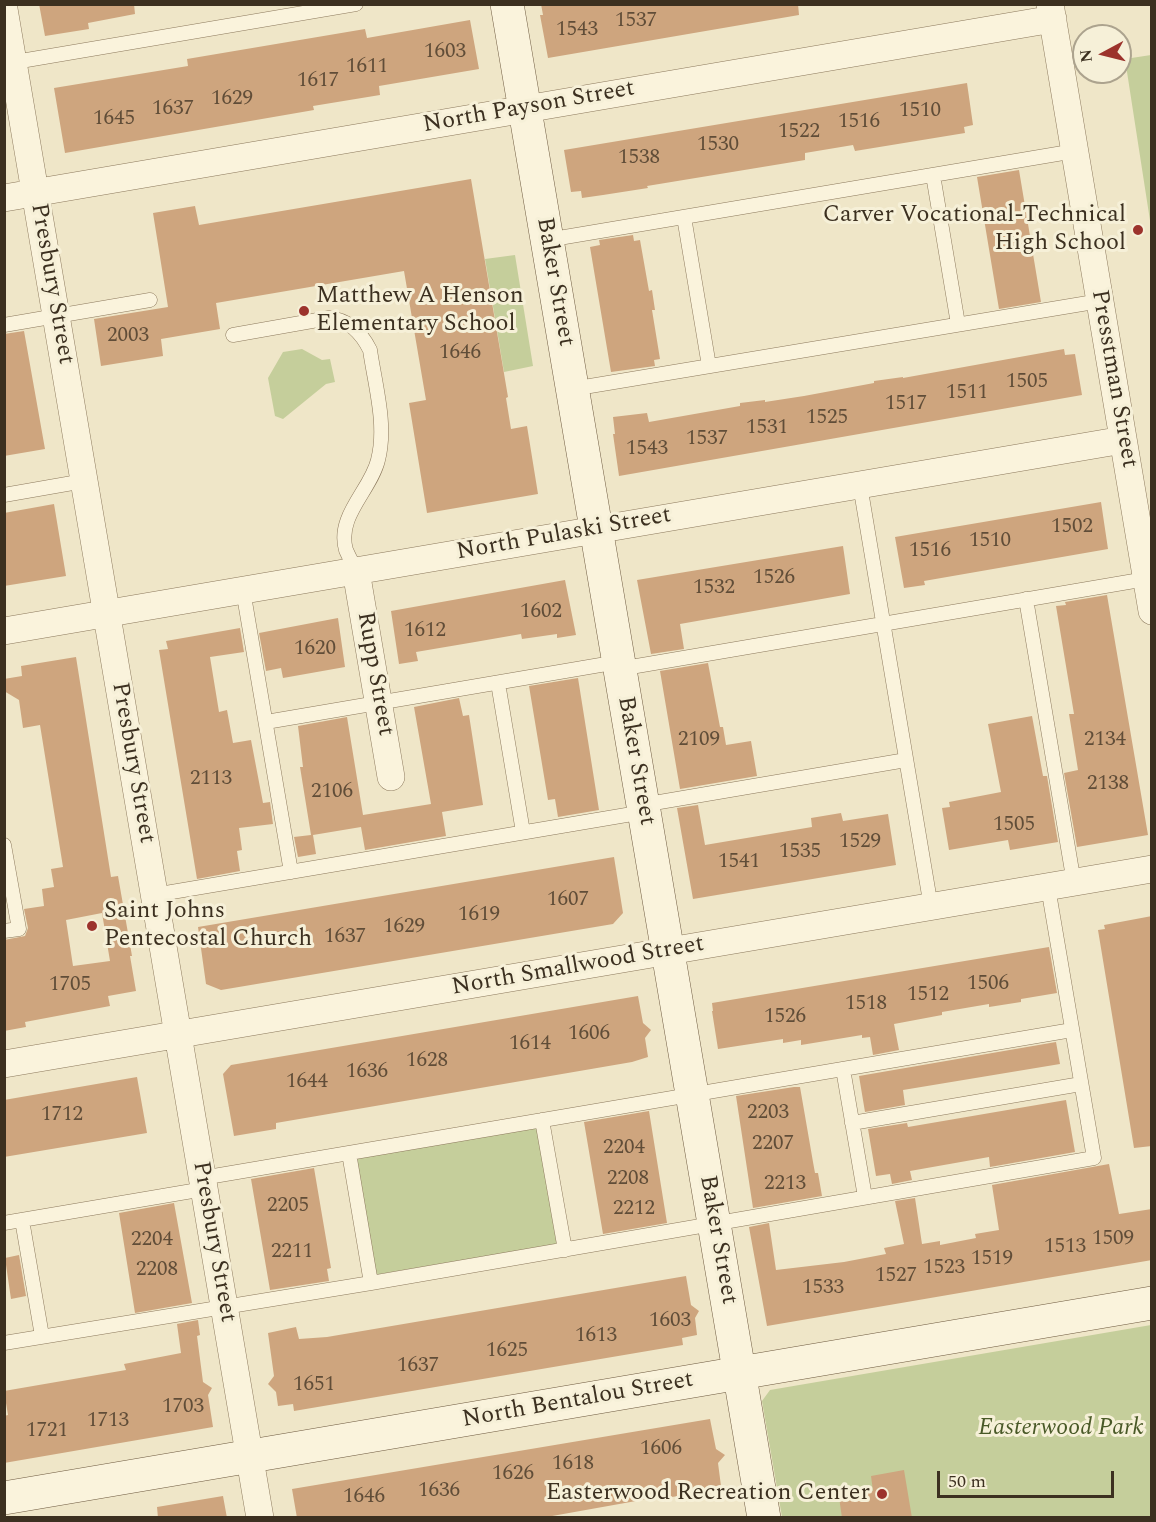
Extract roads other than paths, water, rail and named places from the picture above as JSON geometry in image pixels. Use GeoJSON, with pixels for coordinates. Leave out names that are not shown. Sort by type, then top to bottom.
{"type":"FeatureCollection","features":[{"type":"Feature","properties":{"kind":"street","name":"Baker Street"},"geometry":{"type":"LineString","coordinates":[[507,4],[764,1518]]}},
{"type":"Feature","properties":{"kind":"street","name":"Presbury Street"},"geometry":{"type":"LineString","coordinates":[[4,9],[9,63],[35,192],[260,1518]]}},
{"type":"Feature","properties":{"kind":"street","name":"North Payson Street"},"geometry":{"type":"LineString","coordinates":[[4,198],[524,108],[1052,12]]}},
{"type":"Feature","properties":{"kind":"street","name":"Presstman Street"},"geometry":{"type":"LineString","coordinates":[[1052,12],[1152,611]]}},
{"type":"Feature","properties":{"kind":"street","name":"North Pulaski Street"},"geometry":{"type":"LineString","coordinates":[[4,631],[1123,440]]}},
{"type":"Feature","properties":{"kind":"street","name":"Rupp Street"},"geometry":{"type":"LineString","coordinates":[[356,571],[391,777]]}},
{"type":"Feature","properties":{"kind":"street","name":"North Smallwood Street"},"geometry":{"type":"LineString","coordinates":[[4,1064],[1152,869]]}},
{"type":"Feature","properties":{"kind":"street","name":"North Bentalou Street"},"geometry":{"type":"LineString","coordinates":[[4,1498],[1152,1304]]}},
{"type":"Feature","properties":{"kind":"lane"},"geometry":{"type":"LineString","coordinates":[[9,63],[356,4]]}},
{"type":"Feature","properties":{"kind":"lane"},"geometry":{"type":"LineString","coordinates":[[546,240],[1075,151]]}},
{"type":"Feature","properties":{"kind":"lane"},"geometry":{"type":"LineString","coordinates":[[933,175],[958,324]]}},
{"type":"Feature","properties":{"kind":"lane"},"geometry":{"type":"LineString","coordinates":[[684,217],[709,366]]}},
{"type":"Feature","properties":{"kind":"lane"},"geometry":{"type":"LineString","coordinates":[[4,325],[150,300]]}},
{"type":"Feature","properties":{"kind":"lane"},"geometry":{"type":"LineString","coordinates":[[572,389],[1100,301]]}},
{"type":"Feature","properties":{"kind":"lane"},"geometry":{"type":"LineString","coordinates":[[233,335],[329,318],[339,319],[351,325],[370,350],[381,439],[378,460],[372,476],[348,519],[345,534],[346,548],[356,571]]}},
{"type":"Feature","properties":{"kind":"lane"},"geometry":{"type":"LineString","coordinates":[[4,495],[84,481]]}},
{"type":"Feature","properties":{"kind":"lane"},"geometry":{"type":"LineString","coordinates":[[860,485],[932,907]]}},
{"type":"Feature","properties":{"kind":"lane"},"geometry":{"type":"LineString","coordinates":[[266,722],[498,683],[883,624],[1146,579]]}},
{"type":"Feature","properties":{"kind":"lane"},"geometry":{"type":"LineString","coordinates":[[243,590],[291,872]]}},
{"type":"Feature","properties":{"kind":"lane"},"geometry":{"type":"LineString","coordinates":[[4,1342],[371,1283],[1094,1158],[1072,1030],[1061,885],[1026,599]]}},
{"type":"Feature","properties":{"kind":"lane"},"geometry":{"type":"LineString","coordinates":[[498,683],[523,832]]}},
{"type":"Feature","properties":{"kind":"lane"},"geometry":{"type":"LineString","coordinates":[[154,895],[523,832],[906,760]]}},
{"type":"Feature","properties":{"kind":"lane"},"geometry":{"type":"LineString","coordinates":[[4,845],[19,929],[4,931]]}},
{"type":"Feature","properties":{"kind":"lane"},"geometry":{"type":"LineString","coordinates":[[4,1222],[349,1153],[1072,1030]]}},
{"type":"Feature","properties":{"kind":"lane"},"geometry":{"type":"LineString","coordinates":[[843,1069],[865,1197]]}},
{"type":"Feature","properties":{"kind":"lane"},"geometry":{"type":"LineString","coordinates":[[852,1123],[1081,1084]]}},
{"type":"Feature","properties":{"kind":"lane"},"geometry":{"type":"LineString","coordinates":[[542,1120],[565,1250]]}},
{"type":"Feature","properties":{"kind":"lane"},"geometry":{"type":"LineString","coordinates":[[349,1153],[371,1283]]}},
{"type":"Feature","properties":{"kind":"lane"},"geometry":{"type":"LineString","coordinates":[[22,1220],[42,1336]]}},
{"type":"Feature","properties":{"kind":"place","name":"Carver Vocational-Technical High School"},"geometry":{"type":"Point","coordinates":[1138,230]}},
{"type":"Feature","properties":{"kind":"place","name":"Matthew A Henson Elementary School"},"geometry":{"type":"Point","coordinates":[304,311]}},
{"type":"Feature","properties":{"kind":"place","name":"Saint Johns Pentecostal Church"},"geometry":{"type":"Point","coordinates":[92,926]}},
{"type":"Feature","properties":{"kind":"place","name":"Easterwood Recreation Center"},"geometry":{"type":"Point","coordinates":[882,1494]}},
{"type":"Feature","properties":{"kind":"park label","name":"Easterwood Park"},"geometry":{"type":"Point","coordinates":[1061,1429]}}]}
